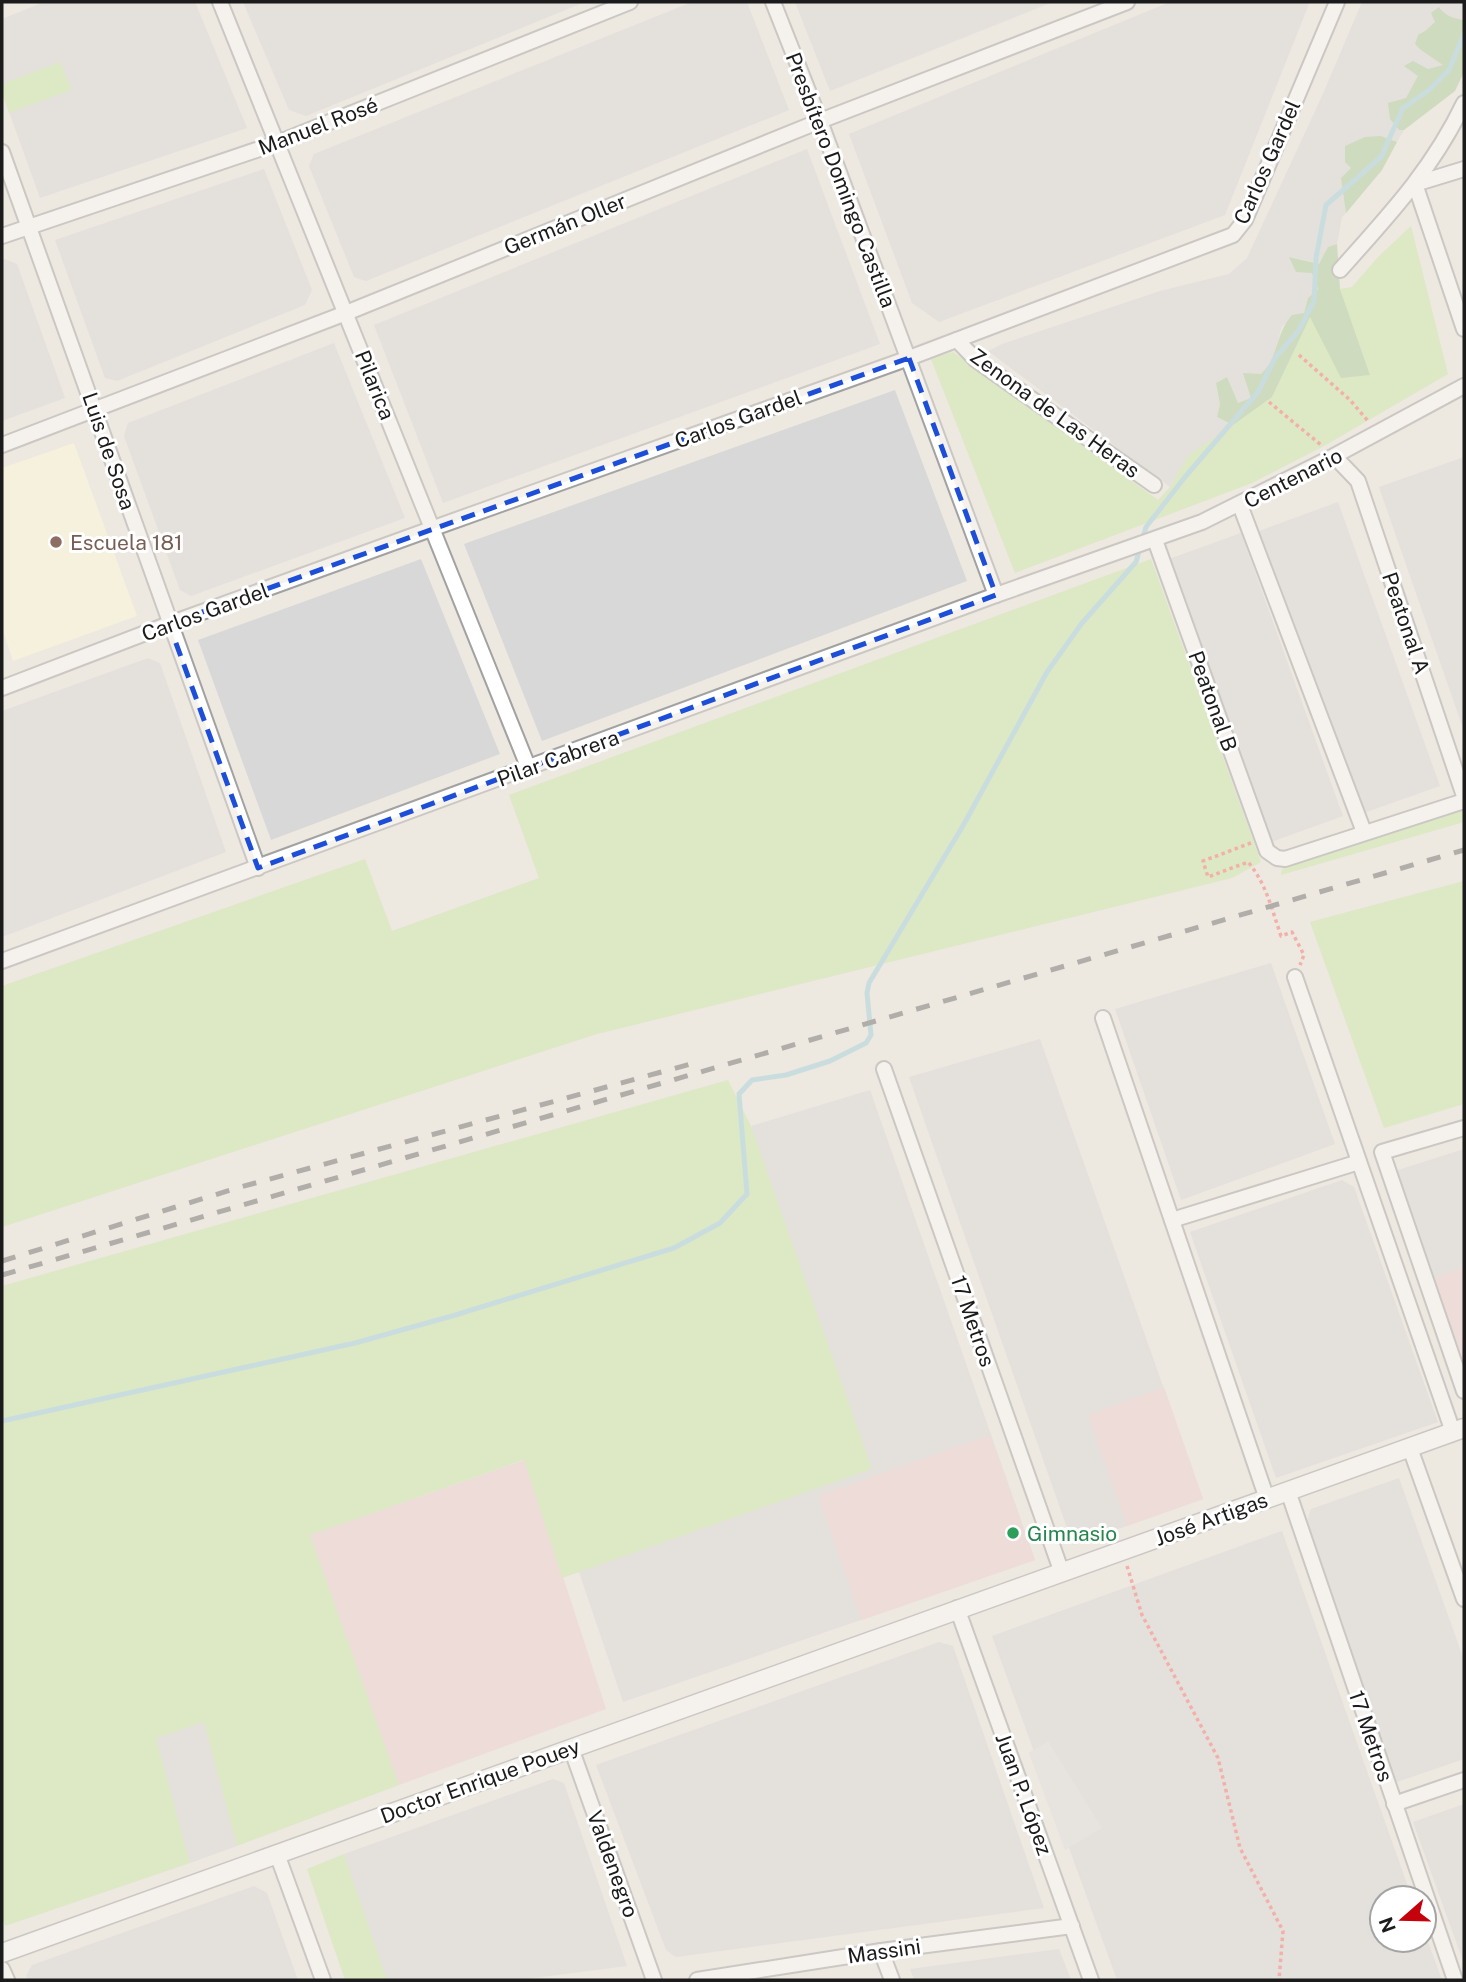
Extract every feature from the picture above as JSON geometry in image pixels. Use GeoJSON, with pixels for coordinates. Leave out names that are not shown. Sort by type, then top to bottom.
{"type":"FeatureCollection","features":[{"type":"Feature","properties":{"kind":"street","name":"Pilarica"},"geometry":{"type":"LineString","coordinates":[[220,2],[529,769]]}},
{"type":"Feature","properties":{"kind":"street","name":"Manuel Rosé"},"geometry":{"type":"LineString","coordinates":[[2,236],[277,143],[630,2]]}},
{"type":"Feature","properties":{"kind":"street","name":"Presbítero Domingo Castilla"},"geometry":{"type":"LineString","coordinates":[[773,2],[820,121],[996,595]]}},
{"type":"Feature","properties":{"kind":"street","name":"Germán Oller"},"geometry":{"type":"LineString","coordinates":[[2,445],[346,313],[820,121],[1127,2]]}},
{"type":"Feature","properties":{"kind":"street","name":"Carlos Gardel"},"geometry":{"type":"LineString","coordinates":[[2,688],[169,624],[909,358],[1233,235],[1250,209],[1337,2]]}},
{"type":"Feature","properties":{"kind":"street"},"geometry":{"type":"LineString","coordinates":[[1340,270],[1415,184],[1446,139],[1464,103]]}},
{"type":"Feature","properties":{"kind":"street","name":"Luis de Sosa"},"geometry":{"type":"LineString","coordinates":[[2,152],[258,869]]}},
{"type":"Feature","properties":{"kind":"street"},"geometry":{"type":"LineString","coordinates":[[1415,184],[1464,169]]}},
{"type":"Feature","properties":{"kind":"street"},"geometry":{"type":"LineString","coordinates":[[1415,184],[1464,329]]}},
{"type":"Feature","properties":{"kind":"street","name":"Zenona de Las Heras"},"geometry":{"type":"LineString","coordinates":[[957,340],[976,360],[1154,485]]}},
{"type":"Feature","properties":{"kind":"street","name":"Centenario"},"geometry":{"type":"LineString","coordinates":[[1114,554],[1240,505],[1464,386]]}},
{"type":"Feature","properties":{"kind":"street","name":"Peatonal A"},"geometry":{"type":"LineString","coordinates":[[1334,457],[1358,481],[1464,799]]}},
{"type":"Feature","properties":{"kind":"street"},"geometry":{"type":"LineString","coordinates":[[1240,505],[1364,832],[1464,799]]}},
{"type":"Feature","properties":{"kind":"street","name":"Peatonal B"},"geometry":{"type":"LineString","coordinates":[[1153,540],[1267,851],[1277,858],[1285,859],[1364,832]]}},
{"type":"Feature","properties":{"kind":"street","name":"Pilar Cabrera"},"geometry":{"type":"LineString","coordinates":[[2,961],[1114,554]]}},
{"type":"Feature","properties":{"kind":"street"},"geometry":{"type":"LineString","coordinates":[[1295,976],[1359,1162],[1459,1430]]}},
{"type":"Feature","properties":{"kind":"street"},"geometry":{"type":"LineString","coordinates":[[1103,1018],[1267,1499]]}},
{"type":"Feature","properties":{"kind":"street","name":"17 Metros"},"geometry":{"type":"LineString","coordinates":[[884,1069],[1062,1573]]}},
{"type":"Feature","properties":{"kind":"street"},"geometry":{"type":"LineString","coordinates":[[1464,1128],[1382,1152],[1464,1391]]}},
{"type":"Feature","properties":{"kind":"street"},"geometry":{"type":"LineString","coordinates":[[1172,1220],[1359,1162]]}},
{"type":"Feature","properties":{"kind":"street","name":"José Artigas"},"geometry":{"type":"LineString","coordinates":[[957,1608],[1062,1573],[1459,1430]]}},
{"type":"Feature","properties":{"kind":"street"},"geometry":{"type":"LineString","coordinates":[[1410,1448],[1464,1600]]}},
{"type":"Feature","properties":{"kind":"street","name":"17 Metros"},"geometry":{"type":"LineString","coordinates":[[1288,1491],[1455,1980]]}},
{"type":"Feature","properties":{"kind":"street","name":"Doctor Enrique Pouey"},"geometry":{"type":"LineString","coordinates":[[2,1952],[957,1608]]}},
{"type":"Feature","properties":{"kind":"street","name":"Juan P. López"},"geometry":{"type":"LineString","coordinates":[[957,1608],[1091,1980]]}},
{"type":"Feature","properties":{"kind":"street","name":"Valdenegro"},"geometry":{"type":"LineString","coordinates":[[571,1748],[654,1980]]}},
{"type":"Feature","properties":{"kind":"street"},"geometry":{"type":"LineString","coordinates":[[1394,1804],[1464,1780]]}},
{"type":"Feature","properties":{"kind":"street"},"geometry":{"type":"LineString","coordinates":[[277,1854],[323,1980]]}},
{"type":"Feature","properties":{"kind":"street","name":"Massini"},"geometry":{"type":"LineString","coordinates":[[697,1980],[881,1951],[1072,1926]]}},
{"type":"Feature","properties":{"kind":"street"},"geometry":{"type":"LineString","coordinates":[[881,1951],[892,1980]]}},
{"type":"Feature","properties":{"kind":"street"},"geometry":{"type":"LineString","coordinates":[[2,1969],[7,1980]]}},
{"type":"Feature","properties":{"kind":"path"},"geometry":{"type":"LineString","coordinates":[[1299,355],[1350,400],[1378,434]]}},
{"type":"Feature","properties":{"kind":"path"},"geometry":{"type":"LineString","coordinates":[[1269,402],[1334,457]]}},
{"type":"Feature","properties":{"kind":"path"},"geometry":{"type":"LineString","coordinates":[[1263,839],[1203,861],[1208,877],[1248,862],[1258,874],[1281,936],[1292,932],[1304,956],[1295,976]]}},
{"type":"Feature","properties":{"kind":"path"},"geometry":{"type":"LineString","coordinates":[[1122,1551],[1142,1615],[1218,1758],[1240,1848],[1283,1931],[1279,1980]]}},
{"type":"Feature","properties":{"kind":"highlighted area"},"geometry":{"type":"Polygon","coordinates":[[[909,358],[996,595],[258,868],[169,624],[909,358]]]}},
{"type":"Feature","properties":{"kind":"shaded area"},"geometry":{"type":"Polygon","coordinates":[[[44,2],[195,2],[247,128],[40,198],[2,92],[2,19],[44,2]]]}},
{"type":"Feature","properties":{"kind":"shaded area"},"geometry":{"type":"Polygon","coordinates":[[[243,2],[585,2],[306,116],[289,110],[243,2]]]}},
{"type":"Feature","properties":{"kind":"shaded area"},"geometry":{"type":"Polygon","coordinates":[[[692,2],[747,2],[789,110],[366,281],[354,277],[309,166],[314,154],[692,2]]]}},
{"type":"Feature","properties":{"kind":"shaded area"},"geometry":{"type":"Polygon","coordinates":[[[795,2],[1053,2],[830,91],[795,2]]]}},
{"type":"Feature","properties":{"kind":"shaded area"},"geometry":{"type":"Polygon","coordinates":[[[1170,2],[1309,2],[1225,215],[939,322],[912,303],[849,134],[1170,2]]]}},
{"type":"Feature","properties":{"kind":"shaded area"},"geometry":{"type":"Polygon","coordinates":[[[1362,2],[1464,2],[1464,20],[1443,13],[1440,7],[1435,22],[1425,31],[1435,58],[1444,65],[1428,69],[1404,65],[1419,76],[1406,98],[1399,130],[1404,130],[1397,142],[1381,136],[1351,168],[1345,201],[1346,213],[1342,217],[1337,244],[1328,247],[1320,264],[1290,257],[1312,273],[1318,289],[1308,298],[1304,313],[1282,326],[1272,363],[1261,374],[1251,398],[1238,404],[1227,377],[1216,383],[1220,404],[1217,417],[1233,425],[1189,455],[1170,487],[988,351],[1160,291],[1229,274],[1247,258],[1362,2]]]}},
{"type":"Feature","properties":{"kind":"shaded area"},"geometry":{"type":"Polygon","coordinates":[[[807,149],[880,344],[443,503],[374,325],[807,149]]]}},
{"type":"Feature","properties":{"kind":"shaded area"},"geometry":{"type":"Polygon","coordinates":[[[264,169],[312,290],[305,305],[117,381],[105,378],[55,240],[264,169]]]}},
{"type":"Feature","properties":{"kind":"shaded area"},"geometry":{"type":"Polygon","coordinates":[[[2,258],[17,264],[65,398],[2,421],[2,258]]]}},
{"type":"Feature","properties":{"kind":"shaded area"},"geometry":{"type":"Polygon","coordinates":[[[334,343],[405,518],[191,596],[180,590],[124,436],[128,423],[334,343]]]}},
{"type":"Feature","properties":{"kind":"shaded area"},"geometry":{"type":"Polygon","coordinates":[[[895,390],[967,581],[542,741],[464,544],[895,390]]]}},
{"type":"Feature","properties":{"kind":"shaded area","name":"Escuela 181"},"geometry":{"type":"Polygon","coordinates":[[[74,443],[137,616],[13,661],[2,628],[2,468],[74,443]]]}},
{"type":"Feature","properties":{"kind":"shaded area"},"geometry":{"type":"Polygon","coordinates":[[[1464,457],[1464,731],[1379,487],[1464,457]]]}},
{"type":"Feature","properties":{"kind":"shaded area"},"geometry":{"type":"Polygon","coordinates":[[[1338,502],[1440,786],[1361,814],[1259,531],[1338,502]]]}},
{"type":"Feature","properties":{"kind":"shaded area"},"geometry":{"type":"Polygon","coordinates":[[[1241,533],[1343,816],[1271,842],[1169,559],[1241,533]]]}},
{"type":"Feature","properties":{"kind":"shaded area"},"geometry":{"type":"Polygon","coordinates":[[[421,559],[500,754],[271,840],[198,640],[421,559]]]}},
{"type":"Feature","properties":{"kind":"shaded area"},"geometry":{"type":"Polygon","coordinates":[[[148,658],[160,663],[226,852],[2,937],[2,711],[148,658]]]}},
{"type":"Feature","properties":{"kind":"shaded area"},"geometry":{"type":"Polygon","coordinates":[[[1271,963],[1335,1144],[1181,1200],[1115,1009],[1271,963]]]}},
{"type":"Feature","properties":{"kind":"shaded area"},"geometry":{"type":"Polygon","coordinates":[[[1040,1039],[1203,1499],[1073,1545],[909,1077],[1040,1039]]]}},
{"type":"Feature","properties":{"kind":"shaded area"},"geometry":{"type":"Polygon","coordinates":[[[870,1090],[1035,1560],[623,1702],[579,1572],[872,1469],[751,1126],[870,1090]]]}},
{"type":"Feature","properties":{"kind":"shaded area"},"geometry":{"type":"Polygon","coordinates":[[[1464,1149],[1464,1267],[1433,1279],[1395,1171],[1464,1149]]]}},
{"type":"Feature","properties":{"kind":"shaded area"},"geometry":{"type":"Polygon","coordinates":[[[1342,1180],[1354,1187],[1438,1422],[1276,1478],[1190,1232],[1342,1180]]]}},
{"type":"Feature","properties":{"kind":"shaded area"},"geometry":{"type":"Polygon","coordinates":[[[1464,1267],[1464,1361],[1433,1279],[1464,1267]]]}},
{"type":"Feature","properties":{"kind":"shaded area"},"geometry":{"type":"Polygon","coordinates":[[[1164,1387],[1203,1499],[1127,1526],[1088,1415],[1164,1387]]]}},
{"type":"Feature","properties":{"kind":"shaded area"},"geometry":{"type":"Polygon","coordinates":[[[990,1435],[1035,1560],[862,1620],[818,1496],[990,1435]]]}},
{"type":"Feature","properties":{"kind":"shaded area"},"geometry":{"type":"Polygon","coordinates":[[[525,1460],[606,1709],[399,1785],[310,1535],[525,1460]]]}},
{"type":"Feature","properties":{"kind":"shaded area"},"geometry":{"type":"Polygon","coordinates":[[[1399,1478],[1464,1660],[1464,1759],[1397,1782],[1307,1521],[1311,1509],[1399,1478]]]}},
{"type":"Feature","properties":{"kind":"shaded area"},"geometry":{"type":"Polygon","coordinates":[[[1282,1531],[1407,1884],[1368,1884],[1368,1954],[1432,1954],[1442,1980],[1117,1980],[992,1636],[1282,1531]]]}},
{"type":"Feature","properties":{"kind":"shaded area"},"geometry":{"type":"Polygon","coordinates":[[[939,1642],[953,1646],[1044,1908],[676,1957],[666,1950],[596,1765],[939,1642]]]}},
{"type":"Feature","properties":{"kind":"shaded area"},"geometry":{"type":"Polygon","coordinates":[[[204,1722],[237,1846],[190,1863],[156,1738],[204,1722]]]}},
{"type":"Feature","properties":{"kind":"shaded area"},"geometry":{"type":"Polygon","coordinates":[[[1048,1741],[1102,1828],[1065,1850],[1029,1753],[1048,1741]]]}},
{"type":"Feature","properties":{"kind":"shaded area"},"geometry":{"type":"Polygon","coordinates":[[[553,1779],[564,1783],[627,1966],[519,1980],[387,1980],[344,1854],[553,1779]]]}},
{"type":"Feature","properties":{"kind":"shaded area"},"geometry":{"type":"Polygon","coordinates":[[[1464,1804],[1464,1964],[1438,1892],[1438,1884],[1435,1884],[1413,1822],[1464,1804]]]}},
{"type":"Feature","properties":{"kind":"shaded area"},"geometry":{"type":"Polygon","coordinates":[[[254,1886],[267,1893],[298,1980],[28,1980],[26,1976],[32,1965],[254,1886]]]}},
{"type":"Feature","properties":{"kind":"shaded area"},"geometry":{"type":"Polygon","coordinates":[[[1059,1949],[1071,1980],[914,1980],[910,1969],[1059,1949]]]}},
{"type":"Feature","properties":{"kind":"green space"},"geometry":{"type":"Polygon","coordinates":[[[1439,7],[1444,13],[1464,20],[1464,72],[1455,91],[1404,130],[1399,130],[1390,119],[1388,103],[1406,98],[1418,76],[1404,66],[1413,61],[1428,69],[1443,65],[1415,44],[1418,35],[1435,22],[1431,13],[1439,7]]]}},
{"type":"Feature","properties":{"kind":"green space"},"geometry":{"type":"Polygon","coordinates":[[[60,62],[72,90],[9,113],[2,84],[60,62]]]}},
{"type":"Feature","properties":{"kind":"green space"},"geometry":{"type":"Polygon","coordinates":[[[1381,136],[1397,142],[1382,170],[1346,213],[1341,178],[1351,168],[1345,162],[1345,146],[1365,137],[1381,136]]]}},
{"type":"Feature","properties":{"kind":"green space"},"geometry":{"type":"Polygon","coordinates":[[[1411,226],[1448,374],[1324,446],[1252,483],[1015,573],[931,359],[953,352],[1158,500],[1170,487],[1189,455],[1272,397],[1310,316],[1341,377],[1370,375],[1340,289],[1352,287],[1378,257],[1411,226]]]}},
{"type":"Feature","properties":{"kind":"green space"},"geometry":{"type":"Polygon","coordinates":[[[1337,244],[1340,289],[1370,375],[1341,378],[1310,317],[1272,397],[1233,425],[1217,417],[1220,404],[1216,383],[1227,377],[1238,403],[1251,398],[1243,373],[1261,374],[1271,360],[1286,323],[1292,315],[1304,313],[1308,298],[1318,289],[1312,273],[1296,272],[1289,257],[1319,264],[1328,247],[1337,244]]]}},
{"type":"Feature","properties":{"kind":"green space"},"geometry":{"type":"Polygon","coordinates":[[[1151,559],[1261,862],[1232,878],[597,1034],[2,1227],[2,986],[365,859],[392,931],[539,878],[509,795],[1151,559]]]}},
{"type":"Feature","properties":{"kind":"green space"},"geometry":{"type":"Polygon","coordinates":[[[1464,810],[1464,822],[1281,875],[1282,869],[1300,862],[1464,810]]]}},
{"type":"Feature","properties":{"kind":"green space"},"geometry":{"type":"Polygon","coordinates":[[[1464,881],[1464,1104],[1384,1128],[1310,922],[1464,881]]]}},
{"type":"Feature","properties":{"kind":"green space"},"geometry":{"type":"Polygon","coordinates":[[[728,1080],[751,1126],[872,1469],[562,1578],[524,1460],[310,1535],[399,1785],[237,1846],[204,1722],[156,1738],[190,1863],[5,1926],[2,1917],[2,1286],[728,1080]]]}},
{"type":"Feature","properties":{"kind":"green space"},"geometry":{"type":"Polygon","coordinates":[[[344,1854],[387,1980],[345,1980],[307,1869],[344,1854]]]}},
{"type":"Feature","properties":{"kind":"waterway"},"geometry":{"type":"LineString","coordinates":[[2,1421],[355,1343],[674,1248],[720,1223],[747,1194],[739,1094],[752,1080],[786,1075],[830,1061],[866,1043],[871,1035],[867,993],[869,983],[964,824],[1047,672],[1082,623],[1136,562],[1146,527],[1258,392],[1275,358],[1299,330],[1314,301],[1316,258],[1326,205],[1381,157],[1403,108],[1429,90],[1449,70],[1464,34]]}},
{"type":"Feature","properties":{"kind":"railway"},"geometry":{"type":"LineString","coordinates":[[2,1275],[1464,850]]}},
{"type":"Feature","properties":{"kind":"railway"},"geometry":{"type":"LineString","coordinates":[[2,1261],[237,1188],[698,1062]]}},
{"type":"Feature","properties":{"kind":"place","name":"Escuela 181"},"geometry":{"type":"Point","coordinates":[56,542]}},
{"type":"Feature","properties":{"kind":"place","name":"Gimnasio"},"geometry":{"type":"Point","coordinates":[1013,1533]}}]}
